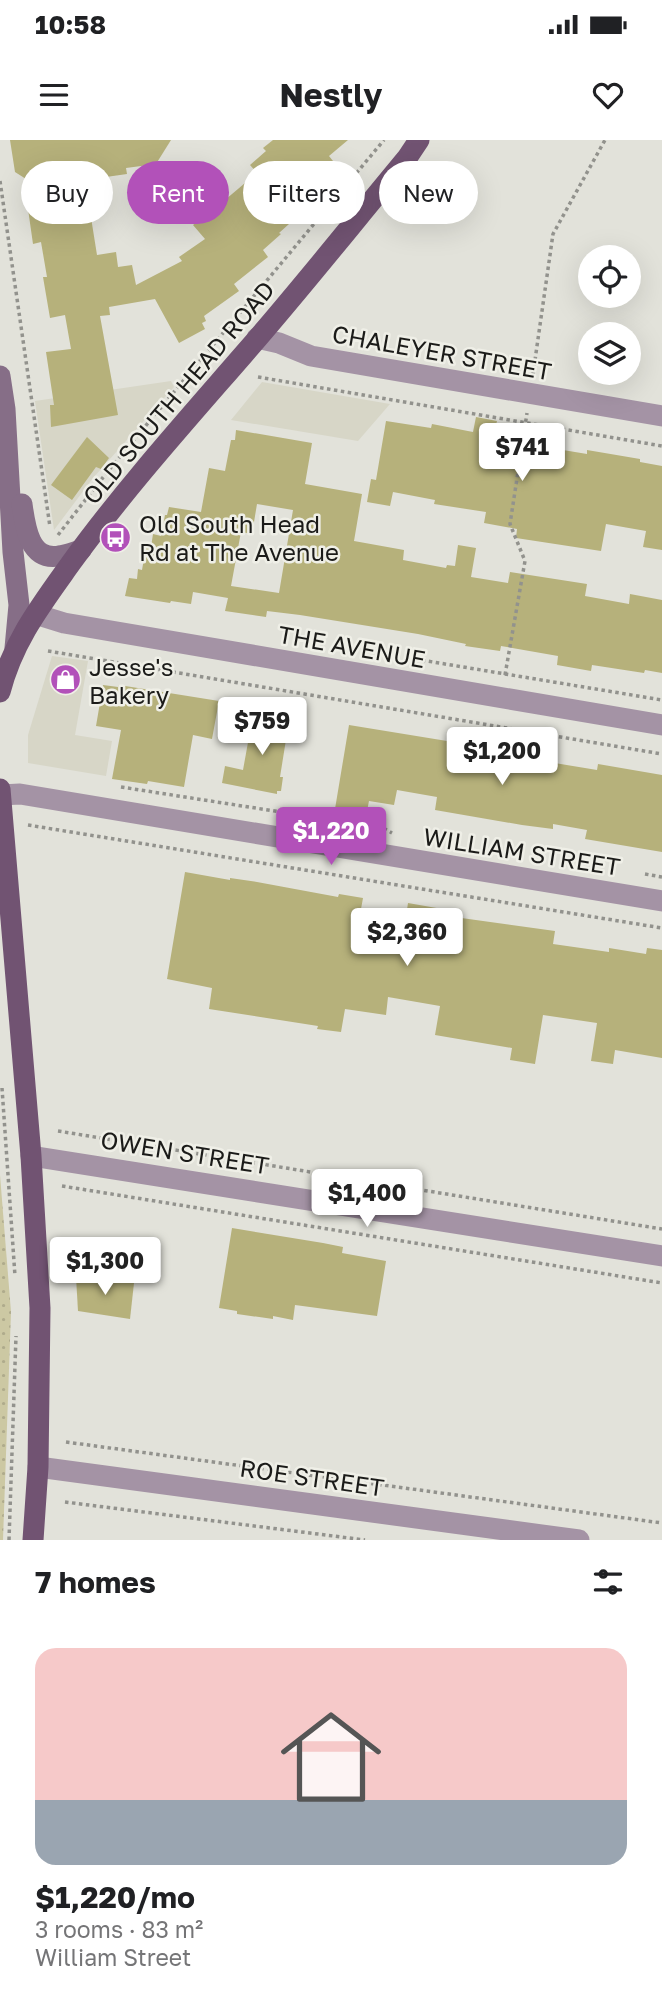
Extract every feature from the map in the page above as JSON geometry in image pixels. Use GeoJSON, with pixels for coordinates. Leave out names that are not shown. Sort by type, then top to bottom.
{"type":"FeatureCollection","features":[{"type":"Feature","properties":{"kind":"main road","name":"OLD SOUTH HEAD ROAD"},"geometry":{"type":"LineString","coordinates":[[0,692],[15,648],[35,614],[81,550],[150,461],[257,338],[407,158],[419,140]]}},
{"type":"Feature","properties":{"kind":"main road"},"geometry":{"type":"LineString","coordinates":[[0,789],[31,1156],[40,1308],[38,1467],[33,1540]]}},
{"type":"Feature","properties":{"kind":"street","name":"CHALEYER STREET"},"geometry":{"type":"LineString","coordinates":[[257,338],[311,356],[662,416]]}},
{"type":"Feature","properties":{"kind":"street"},"geometry":{"type":"LineString","coordinates":[[0,376],[26,528],[35,550],[43,555],[58,556],[81,550]]}},
{"type":"Feature","properties":{"kind":"street"},"geometry":{"type":"LineString","coordinates":[[5,409],[13,552],[19,605],[15,648]]}},
{"type":"Feature","properties":{"kind":"street","name":"THE AVENUE"},"geometry":{"type":"LineString","coordinates":[[35,614],[58,622],[662,725]]}},
{"type":"Feature","properties":{"kind":"street","name":"WILLIAM STREET"},"geometry":{"type":"LineString","coordinates":[[1,795],[20,794],[662,901]]}},
{"type":"Feature","properties":{"kind":"street","name":"OWEN STREET"},"geometry":{"type":"LineString","coordinates":[[31,1156],[662,1256]]}},
{"type":"Feature","properties":{"kind":"street","name":"ROE STREET"},"geometry":{"type":"LineString","coordinates":[[38,1467],[579,1540]]}},
{"type":"Feature","properties":{"kind":"path"},"geometry":{"type":"LineString","coordinates":[[52,543],[117,460],[384,140]]}},
{"type":"Feature","properties":{"kind":"path"},"geometry":{"type":"LineString","coordinates":[[0,181],[50,529]]}},
{"type":"Feature","properties":{"kind":"path"},"geometry":{"type":"LineString","coordinates":[[258,377],[662,446]]}},
{"type":"Feature","properties":{"kind":"path"},"geometry":{"type":"LineString","coordinates":[[48,651],[662,754]]}},
{"type":"Feature","properties":{"kind":"path"},"geometry":{"type":"LineString","coordinates":[[115,786],[383,828],[391,833]]}},
{"type":"Feature","properties":{"kind":"path"},"geometry":{"type":"LineString","coordinates":[[28,825],[662,928]]}},
{"type":"Feature","properties":{"kind":"path"},"geometry":{"type":"LineString","coordinates":[[635,873],[662,877]]}},
{"type":"Feature","properties":{"kind":"path"},"geometry":{"type":"LineString","coordinates":[[2,1088],[15,1281]]}},
{"type":"Feature","properties":{"kind":"path"},"geometry":{"type":"LineString","coordinates":[[58,1132],[662,1229]]}},
{"type":"Feature","properties":{"kind":"path"},"geometry":{"type":"LineString","coordinates":[[62,1186],[662,1283]]}},
{"type":"Feature","properties":{"kind":"path"},"geometry":{"type":"LineString","coordinates":[[9,1540],[16,1336]]}},
{"type":"Feature","properties":{"kind":"path"},"geometry":{"type":"LineString","coordinates":[[66,1442],[662,1523]]}},
{"type":"Feature","properties":{"kind":"path"},"geometry":{"type":"LineString","coordinates":[[65,1502],[365,1540]]}},
{"type":"Feature","properties":{"kind":"shaded area"},"geometry":{"type":"Polygon","coordinates":[[[171,381],[174,387],[93,478],[54,530],[35,401],[171,381]]]}},
{"type":"Feature","properties":{"kind":"shaded area"},"geometry":{"type":"Polygon","coordinates":[[[262,382],[390,404],[358,441],[231,420],[262,382]]]}},
{"type":"Feature","properties":{"kind":"shaded area"},"geometry":{"type":"Polygon","coordinates":[[[52,656],[88,661],[75,735],[112,741],[106,776],[28,763],[28,735],[52,656]]]}},
{"type":"Feature","properties":{"kind":"shaded area"},"geometry":{"type":"Polygon","coordinates":[[[0,1175],[11,1312],[3,1540],[0,1540],[0,1175]]]}},
{"type":"Feature","properties":{"kind":"building"},"geometry":{"type":"Polygon","coordinates":[[[10,140],[171,140],[158,161],[127,161],[127,174],[113,176],[113,161],[21,161],[21,176],[15,172],[10,140]]]}},
{"type":"Feature","properties":{"kind":"building"},"geometry":{"type":"Polygon","coordinates":[[[273,140],[348,140],[329,156],[333,161],[255,161],[266,151],[263,148],[273,140]]]}},
{"type":"Feature","properties":{"kind":"building"},"geometry":{"type":"Polygon","coordinates":[[[243,185],[243,224],[289,224],[263,250],[268,257],[234,284],[239,291],[204,316],[206,321],[202,323],[205,329],[179,343],[155,299],[109,307],[110,315],[100,316],[118,415],[51,427],[50,405],[54,405],[46,352],[71,349],[65,315],[50,318],[43,277],[47,277],[41,242],[33,244],[30,224],[92,224],[97,255],[116,252],[118,267],[132,265],[136,285],[182,261],[179,257],[205,239],[194,224],[229,224],[229,197],[243,185]]]}},
{"type":"Feature","properties":{"kind":"building"},"geometry":{"type":"Polygon","coordinates":[[[476,417],[497,421],[496,425],[519,429],[517,438],[546,443],[545,447],[587,454],[587,450],[640,459],[640,462],[662,466],[662,550],[643,547],[646,531],[606,524],[601,551],[516,538],[517,529],[484,523],[486,512],[434,504],[435,500],[393,492],[390,506],[367,502],[371,479],[376,480],[386,421],[431,428],[432,424],[473,432],[476,417]]]}},
{"type":"Feature","properties":{"kind":"building"},"geometry":{"type":"Polygon","coordinates":[[[236,430],[312,443],[305,484],[362,494],[354,541],[404,550],[403,560],[446,568],[447,565],[455,566],[458,545],[476,548],[471,577],[508,583],[510,572],[587,584],[585,596],[629,604],[630,594],[662,600],[662,673],[592,665],[591,671],[557,665],[558,656],[501,646],[500,651],[465,646],[466,644],[418,634],[300,615],[267,611],[266,617],[225,611],[228,598],[193,592],[191,604],[125,596],[129,578],[137,579],[138,569],[142,570],[146,547],[151,547],[153,534],[161,536],[169,507],[201,512],[209,468],[225,471],[231,440],[235,440],[236,430]],[[257,504],[252,534],[241,532],[231,586],[279,593],[293,510],[257,504]]]}},
{"type":"Feature","properties":{"kind":"building"},"geometry":{"type":"Polygon","coordinates":[[[87,437],[109,458],[101,469],[96,467],[72,500],[51,485],[87,437]]]}},
{"type":"Feature","properties":{"kind":"building"},"geometry":{"type":"Polygon","coordinates":[[[103,685],[119,685],[219,701],[212,739],[193,735],[184,787],[112,779],[121,730],[96,726],[103,685]]]}},
{"type":"Feature","properties":{"kind":"building"},"geometry":{"type":"Polygon","coordinates":[[[253,715],[289,721],[280,777],[283,777],[281,791],[277,791],[277,794],[222,783],[225,766],[243,770],[253,715]]]}},
{"type":"Feature","properties":{"kind":"building"},"geometry":{"type":"Polygon","coordinates":[[[349,725],[447,741],[448,737],[483,743],[482,751],[597,770],[598,764],[662,775],[662,852],[585,839],[587,830],[553,824],[553,829],[522,825],[435,810],[437,797],[397,790],[394,805],[369,801],[367,811],[354,808],[353,812],[335,809],[349,725]]]}},
{"type":"Feature","properties":{"kind":"building"},"geometry":{"type":"Polygon","coordinates":[[[185,872],[338,897],[339,894],[363,898],[361,909],[406,916],[408,903],[448,910],[447,916],[555,931],[553,944],[609,952],[609,948],[646,954],[647,948],[662,950],[662,1058],[615,1050],[613,1064],[591,1061],[597,1023],[543,1015],[535,1064],[510,1060],[512,1048],[435,1035],[440,1006],[388,997],[386,1015],[345,1009],[341,1032],[209,1009],[212,988],[167,979],[185,872]]]}},
{"type":"Feature","properties":{"kind":"building"},"geometry":{"type":"Polygon","coordinates":[[[232,1228],[343,1247],[342,1253],[386,1261],[377,1316],[295,1305],[293,1320],[273,1316],[273,1319],[237,1314],[237,1311],[219,1308],[232,1228]]]}},
{"type":"Feature","properties":{"kind":"building"},"geometry":{"type":"Polygon","coordinates":[[[76,1277],[134,1283],[130,1319],[78,1311],[76,1277]]]}},
{"type":"Feature","properties":{"kind":"place","name":"Old South Head Rd at The Avenue"},"geometry":{"type":"Point","coordinates":[116,537]}},
{"type":"Feature","properties":{"kind":"place","name":"Jesse's Bakery"},"geometry":{"type":"Point","coordinates":[66,680]}}]}
